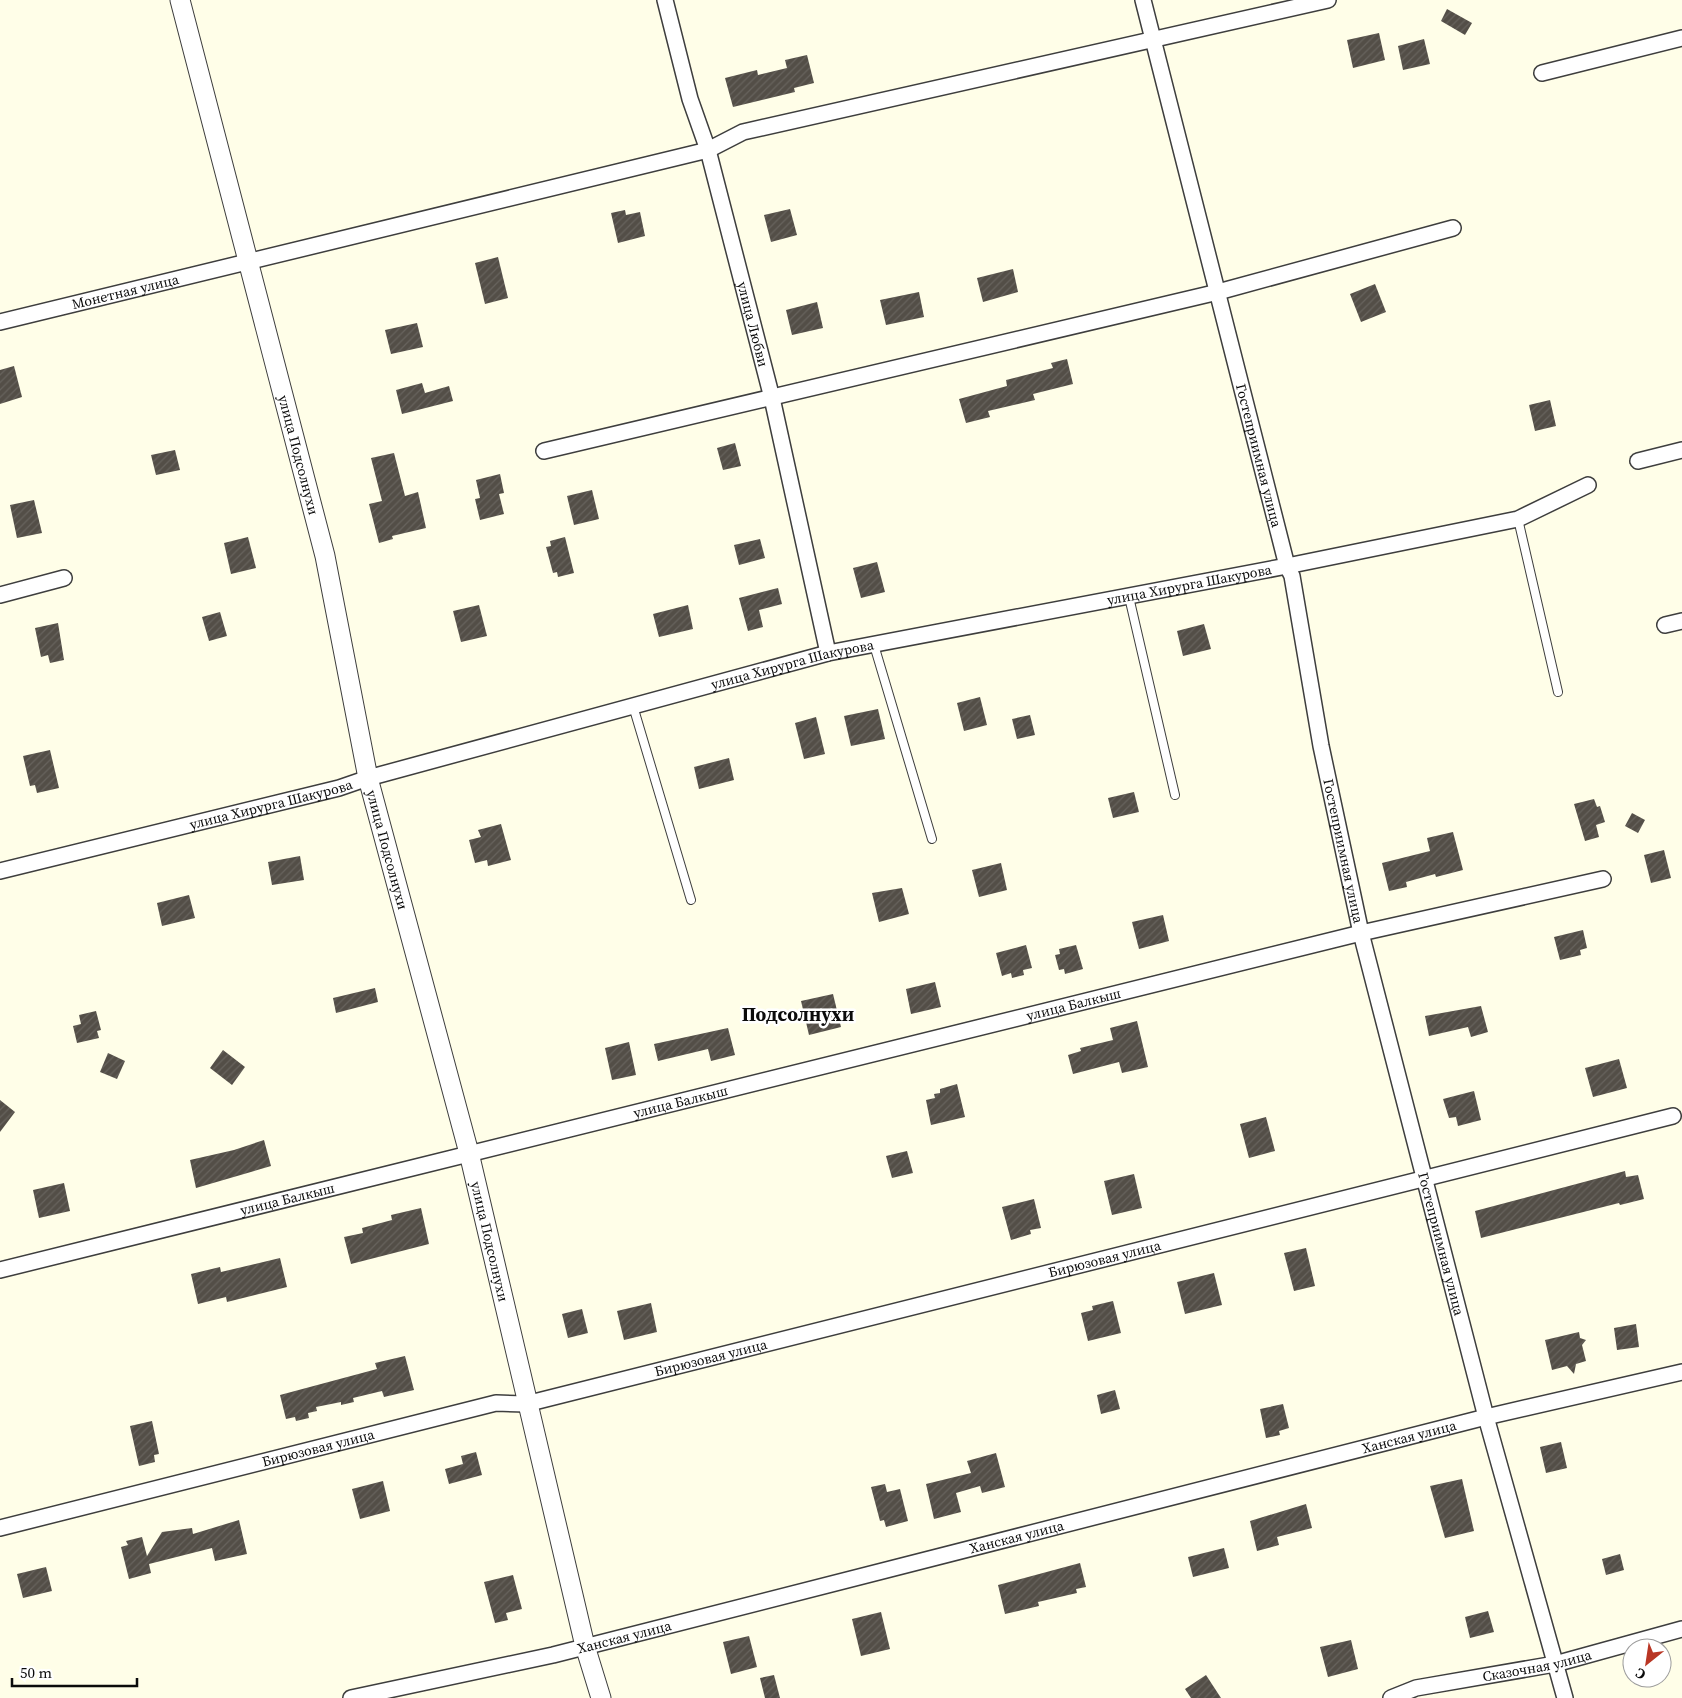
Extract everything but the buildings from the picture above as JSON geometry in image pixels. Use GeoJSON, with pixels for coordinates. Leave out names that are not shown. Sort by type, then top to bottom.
{"type":"FeatureCollection","features":[{"type":"Feature","properties":{"kind":"street","name":"улица Подсолнухи"},"geometry":{"type":"LineString","coordinates":[[180,0],[250,262],[325,556],[368,778],[468,1153],[526,1404],[585,1646],[601,1698]]}},
{"type":"Feature","properties":{"kind":"street","name":"улица Любви"},"geometry":{"type":"LineString","coordinates":[[665,0],[690,99],[708,150],[772,398],[828,653]]}},
{"type":"Feature","properties":{"kind":"street","name":"Гостеприимная улица"},"geometry":{"type":"LineString","coordinates":[[1143,0],[1287,566],[1292,576],[1321,746],[1361,933],[1422,1177],[1564,1698]]}},
{"type":"Feature","properties":{"kind":"street","name":"Монетная улица"},"geometry":{"type":"LineString","coordinates":[[0,322],[708,150],[743,132],[1154,41],[1328,0]]}},
{"type":"Feature","properties":{"kind":"street"},"geometry":{"type":"LineString","coordinates":[[1542,73],[1682,38]]}},
{"type":"Feature","properties":{"kind":"street"},"geometry":{"type":"LineString","coordinates":[[544,451],[1218,292],[1453,228]]}},
{"type":"Feature","properties":{"kind":"street"},"geometry":{"type":"LineString","coordinates":[[1638,461],[1682,450]]}},
{"type":"Feature","properties":{"kind":"street","name":"улица Хирурга Шакурова"},"geometry":{"type":"LineString","coordinates":[[0,871],[339,788],[368,778],[828,653],[1287,566],[1518,519],[1588,485]]}},
{"type":"Feature","properties":{"kind":"street"},"geometry":{"type":"LineString","coordinates":[[0,595],[64,578]]}},
{"type":"Feature","properties":{"kind":"street"},"geometry":{"type":"LineString","coordinates":[[1665,625],[1682,621]]}},
{"type":"Feature","properties":{"kind":"street","name":"улица Балкыш"},"geometry":{"type":"LineString","coordinates":[[0,1270],[1361,933],[1603,879]]}},
{"type":"Feature","properties":{"kind":"street","name":"Бирюзовая улица"},"geometry":{"type":"LineString","coordinates":[[0,1528],[496,1403],[526,1404],[1422,1177],[1673,1116]]}},
{"type":"Feature","properties":{"kind":"street","name":"Ханская улица"},"geometry":{"type":"LineString","coordinates":[[351,1698],[553,1655],[1486,1417],[1682,1372]]}},
{"type":"Feature","properties":{"kind":"street","name":"Сказочная улица"},"geometry":{"type":"LineString","coordinates":[[1391,1698],[1416,1688],[1555,1664],[1682,1629]]}},
{"type":"Feature","properties":{"kind":"lane"},"geometry":{"type":"LineString","coordinates":[[1518,519],[1558,692]]}},
{"type":"Feature","properties":{"kind":"lane"},"geometry":{"type":"LineString","coordinates":[[1129,596],[1175,795]]}},
{"type":"Feature","properties":{"kind":"lane"},"geometry":{"type":"LineString","coordinates":[[874,645],[932,839]]}},
{"type":"Feature","properties":{"kind":"lane"},"geometry":{"type":"LineString","coordinates":[[633,706],[692,900]]}},
{"type":"Feature","properties":{"kind":"district","name":"Подсолнухи"},"geometry":{"type":"Point","coordinates":[798,1014]}}]}
